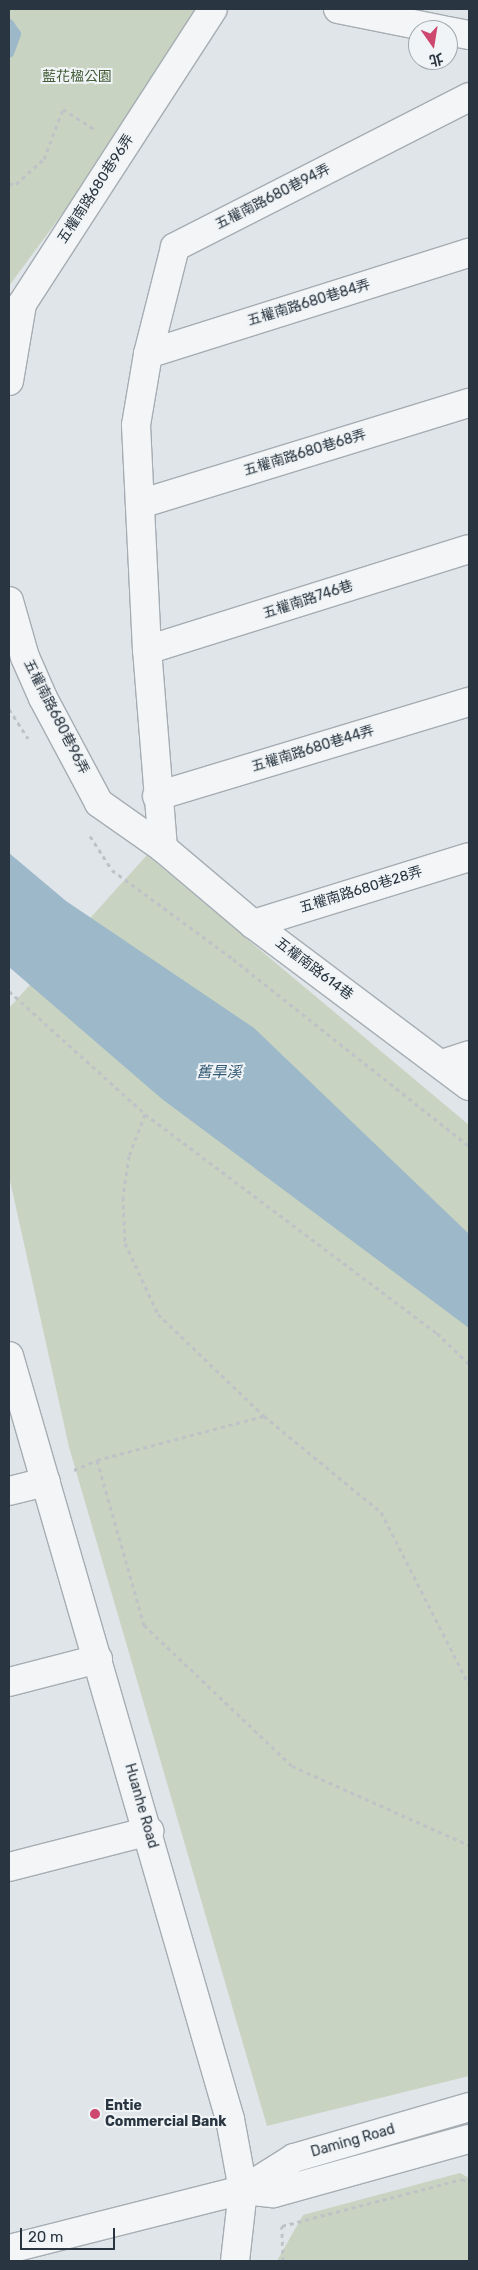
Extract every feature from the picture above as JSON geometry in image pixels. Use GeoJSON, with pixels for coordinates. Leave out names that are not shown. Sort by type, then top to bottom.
{"type":"FeatureCollection","features":[{"type":"Feature","properties":{"kind":"street","name":"五權南路680巷96弄"},"geometry":{"type":"LineString","coordinates":[[9,380],[22,304],[213,9]]}},
{"type":"Feature","properties":{"kind":"street"},"geometry":{"type":"LineString","coordinates":[[338,9],[408,23]]}},
{"type":"Feature","properties":{"kind":"street","name":"五權南路680巷94弄"},"geometry":{"type":"LineString","coordinates":[[163,848],[157,796],[147,650],[136,425],[148,354],[175,247],[469,97]]}},
{"type":"Feature","properties":{"kind":"street","name":"五權南路680巷84弄"},"geometry":{"type":"LineString","coordinates":[[148,354],[469,253]]}},
{"type":"Feature","properties":{"kind":"street","name":"五權南路680巷68弄"},"geometry":{"type":"LineString","coordinates":[[140,504],[469,403]]}},
{"type":"Feature","properties":{"kind":"street","name":"五權南路746巷"},"geometry":{"type":"LineString","coordinates":[[147,650],[469,549]]}},
{"type":"Feature","properties":{"kind":"street","name":"五權南路680巷96弄"},"geometry":{"type":"LineString","coordinates":[[9,601],[25,657],[43,698],[99,803]]}},
{"type":"Feature","properties":{"kind":"street","name":"五權南路680巷44弄"},"geometry":{"type":"LineString","coordinates":[[157,796],[469,702]]}},
{"type":"Feature","properties":{"kind":"street","name":"五權南路614巷"},"geometry":{"type":"LineString","coordinates":[[99,803],[163,848],[254,924],[469,1086]]}},
{"type":"Feature","properties":{"kind":"street","name":"五權南路680巷28弄"},"geometry":{"type":"LineString","coordinates":[[254,924],[469,857]]}},
{"type":"Feature","properties":{"kind":"street"},"geometry":{"type":"LineString","coordinates":[[442,1064],[469,1056]]}},
{"type":"Feature","properties":{"kind":"street","name":"Huanhe Road"},"geometry":{"type":"LineString","coordinates":[[9,1356],[149,1831],[230,2119],[243,2190],[236,2261]]}},
{"type":"Feature","properties":{"kind":"street"},"geometry":{"type":"LineString","coordinates":[[9,1491],[46,1482]]}},
{"type":"Feature","properties":{"kind":"street"},"geometry":{"type":"LineString","coordinates":[[9,1682],[98,1658]]}},
{"type":"Feature","properties":{"kind":"street"},"geometry":{"type":"LineString","coordinates":[[9,1867],[149,1831]]}},
{"type":"Feature","properties":{"kind":"street","name":"Daming Road"},"geometry":{"type":"LineString","coordinates":[[9,2249],[243,2190],[294,2158],[469,2107]]}},
{"type":"Feature","properties":{"kind":"street","name":"Daming Road"},"geometry":{"type":"LineString","coordinates":[[243,2190],[274,2193],[469,2139]]}},
{"type":"Feature","properties":{"kind":"path"},"geometry":{"type":"LineString","coordinates":[[9,184],[16,184],[44,159],[63,109],[96,133],[101,125]]}},
{"type":"Feature","properties":{"kind":"path"},"geometry":{"type":"LineString","coordinates":[[9,709],[33,747]]}},
{"type":"Feature","properties":{"kind":"path"},"geometry":{"type":"LineString","coordinates":[[86,829],[112,870],[233,960],[469,1146]]}},
{"type":"Feature","properties":{"kind":"path"},"geometry":{"type":"LineString","coordinates":[[9,992],[145,1114],[437,1333],[469,1364]]}},
{"type":"Feature","properties":{"kind":"path"},"geometry":{"type":"LineString","coordinates":[[145,1114],[129,1156],[123,1197],[124,1243],[158,1314],[264,1416],[381,1512],[469,1685]]}},
{"type":"Feature","properties":{"kind":"path"},"geometry":{"type":"LineString","coordinates":[[264,1416],[98,1460],[144,1625],[292,1766],[469,1845]]}},
{"type":"Feature","properties":{"kind":"path"},"geometry":{"type":"LineString","coordinates":[[283,2261],[282,2226],[462,2179],[469,2183]]}},
{"type":"Feature","properties":{"kind":"green space","name":"藍花楹公園"},"geometry":{"type":"Polygon","coordinates":[[[9,9],[213,9],[9,286],[9,9]]]}},
{"type":"Feature","properties":{"kind":"green space"},"geometry":{"type":"Polygon","coordinates":[[[147,855],[469,1125],[469,2076],[267,2126],[69,1447],[9,1176],[9,1008],[147,855]]]}},
{"type":"Feature","properties":{"kind":"green space"},"geometry":{"type":"Polygon","coordinates":[[[460,2173],[469,2178],[469,2261],[277,2261],[303,2215],[460,2173]]]}},
{"type":"Feature","properties":{"kind":"water","name":"舊旱溪"},"geometry":{"type":"Polygon","coordinates":[[[9,853],[66,901],[254,1028],[469,1234],[469,1328],[162,1099],[9,967],[9,853]]]}},
{"type":"Feature","properties":{"kind":"waterway"},"geometry":{"type":"LineString","coordinates":[[9,24],[16,34],[9,53]]}},
{"type":"Feature","properties":{"kind":"place","name":"Entie Commercial Bank"},"geometry":{"type":"Point","coordinates":[95,2114]}}]}
